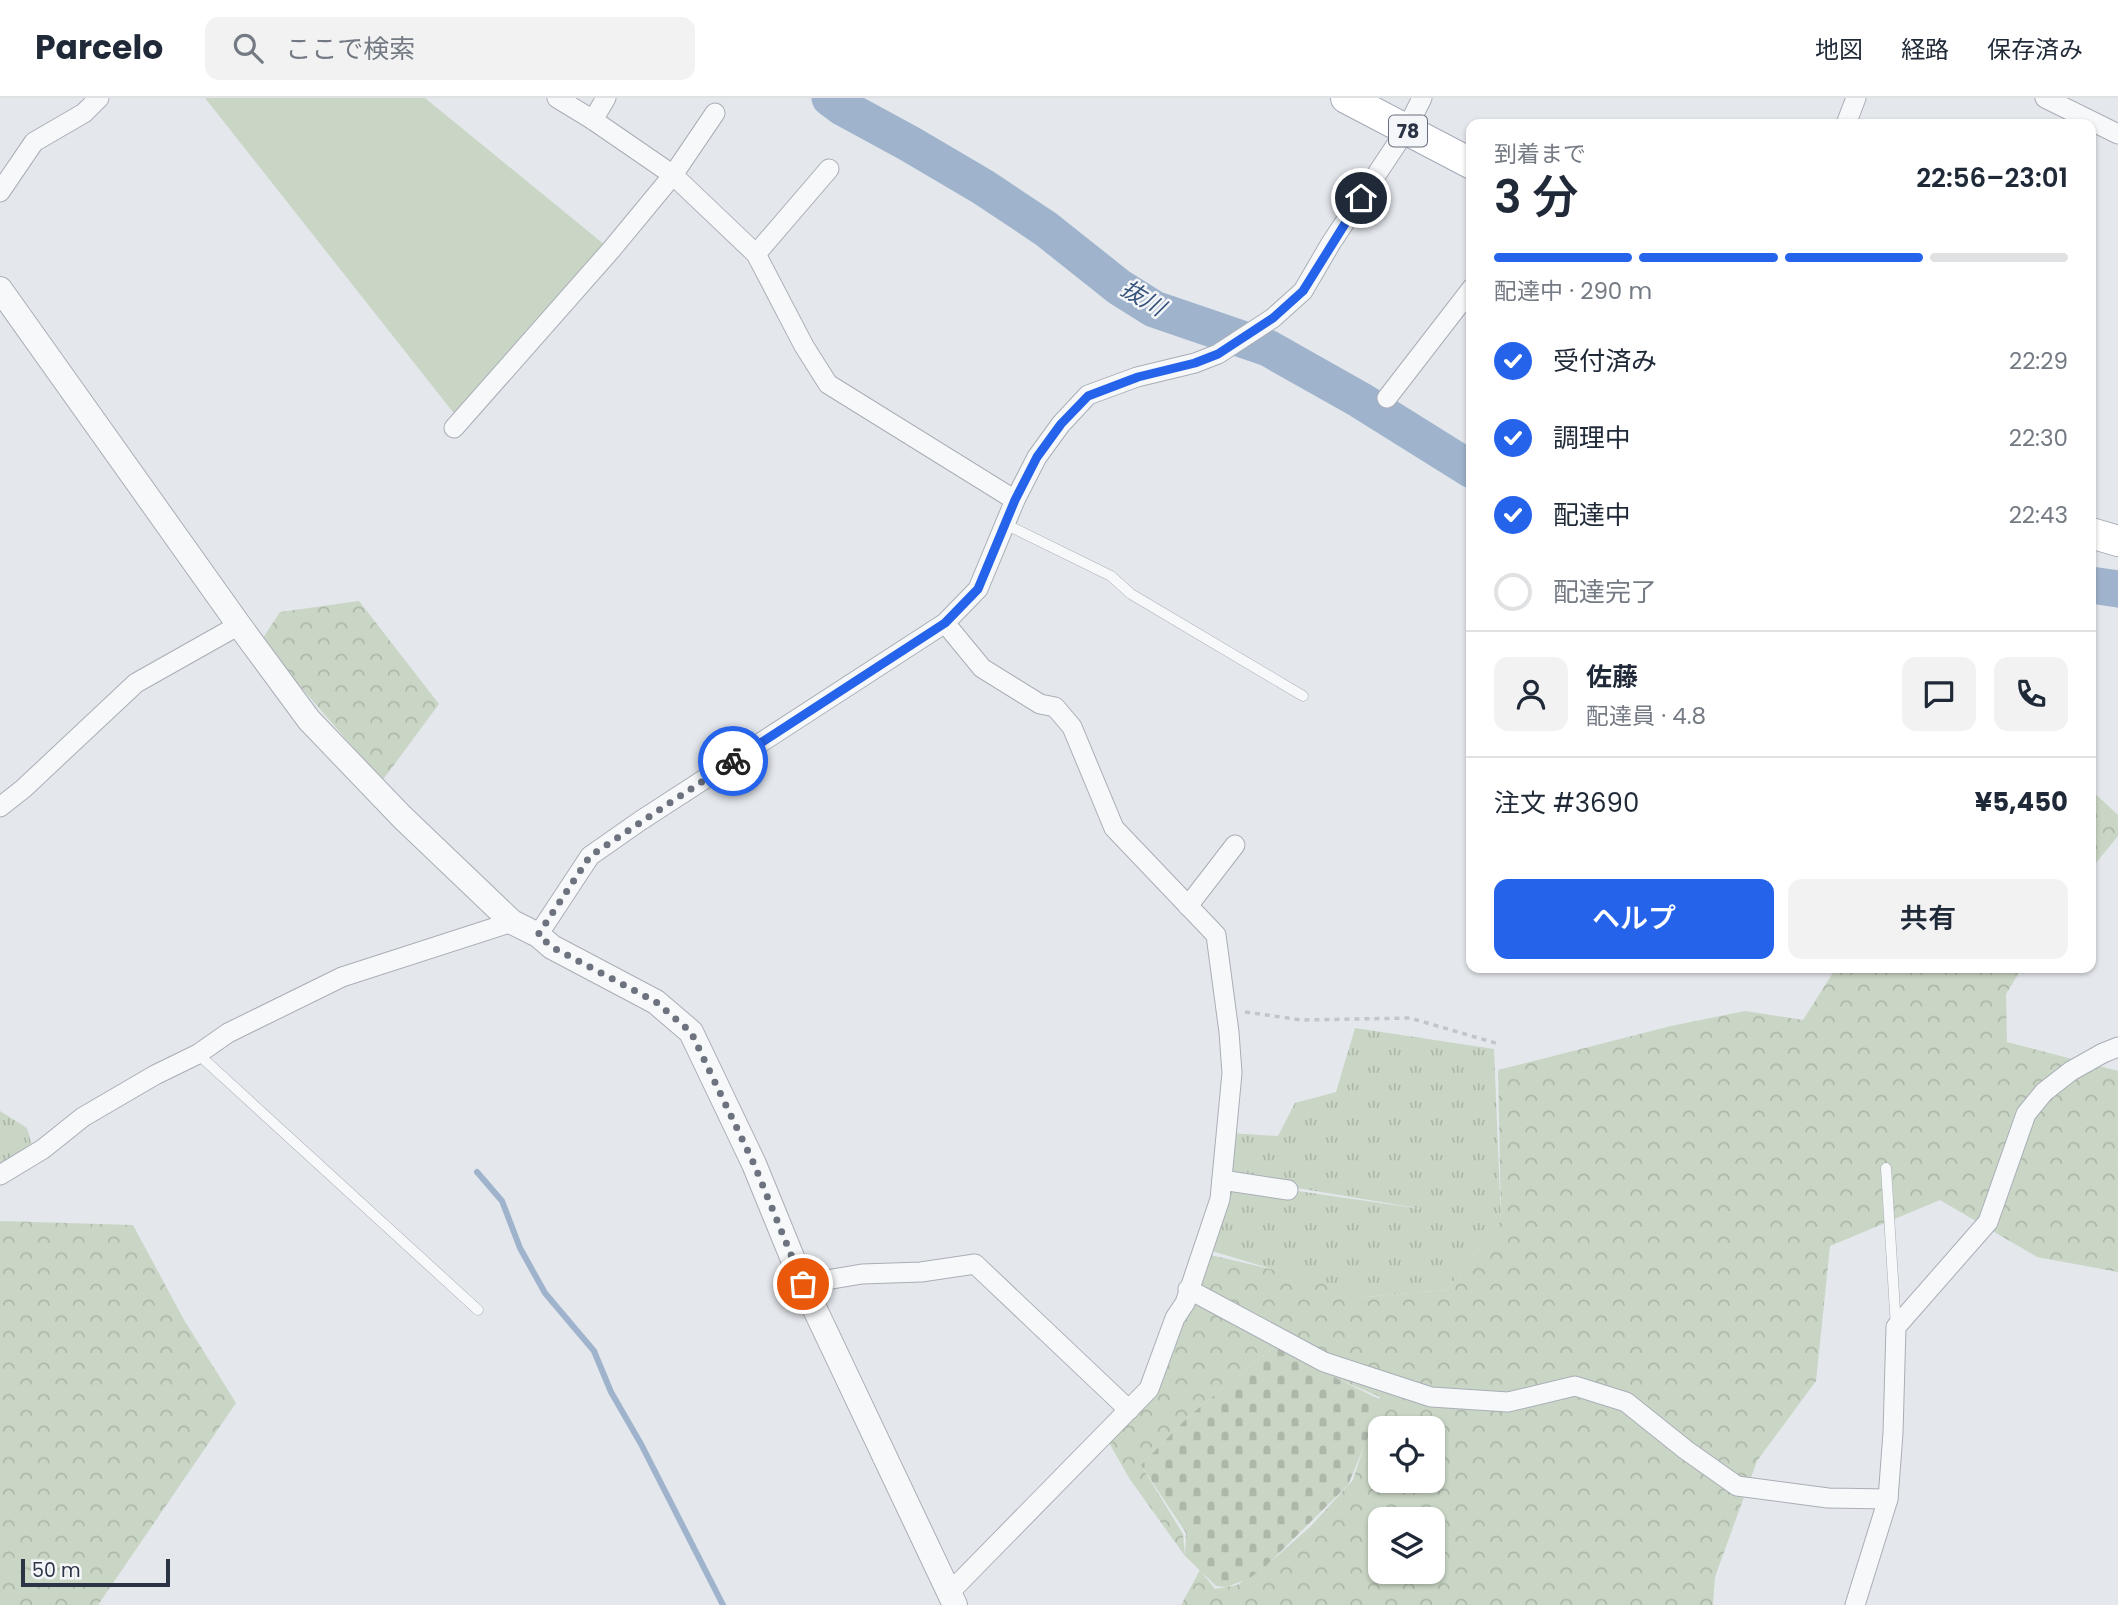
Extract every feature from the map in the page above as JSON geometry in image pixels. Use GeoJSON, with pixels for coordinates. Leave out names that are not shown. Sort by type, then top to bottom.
{"type":"FeatureCollection","features":[{"type":"Feature","properties":{"kind":"main road","name":"78"},"geometry":{"type":"LineString","coordinates":[[1346,98],[1466,161]]}},
{"type":"Feature","properties":{"kind":"main road"},"geometry":{"type":"LineString","coordinates":[[2096,534],[2118,541]]}},
{"type":"Feature","properties":{"kind":"street"},"geometry":{"type":"LineString","coordinates":[[0,192],[34,142],[84,113],[99,98]]}},
{"type":"Feature","properties":{"kind":"street"},"geometry":{"type":"LineString","coordinates":[[557,98],[673,175],[755,254],[804,346],[828,384],[1015,500]]}},
{"type":"Feature","properties":{"kind":"street"},"geometry":{"type":"LineString","coordinates":[[593,120],[606,98]]}},
{"type":"Feature","properties":{"kind":"street"},"geometry":{"type":"LineString","coordinates":[[538,935],[590,856],[945,623],[978,589],[1015,500],[1037,457],[1061,424],[1088,396],[1138,377],[1195,363],[1218,354],[1273,318],[1303,291],[1406,130],[1422,98]]}},
{"type":"Feature","properties":{"kind":"street"},"geometry":{"type":"LineString","coordinates":[[1848,119],[1856,98]]}},
{"type":"Feature","properties":{"kind":"street"},"geometry":{"type":"LineString","coordinates":[[2045,98],[2088,119]]}},
{"type":"Feature","properties":{"kind":"street"},"geometry":{"type":"LineString","coordinates":[[454,428],[603,260],[673,175],[715,113]]}},
{"type":"Feature","properties":{"kind":"street"},"geometry":{"type":"LineString","coordinates":[[2096,123],[2118,134]]}},
{"type":"Feature","properties":{"kind":"street"},"geometry":{"type":"LineString","coordinates":[[755,254],[829,169]]}},
{"type":"Feature","properties":{"kind":"street"},"geometry":{"type":"LineString","coordinates":[[0,289],[309,720],[402,817],[512,922],[538,935],[552,947],[656,1002],[691,1032],[754,1164],[803,1284],[952,1599],[1149,1389],[1175,1318],[1185,1303],[1220,1199],[1232,1073],[1216,935],[1114,828],[1072,727],[1055,707],[1040,704],[982,668],[945,623]]}},
{"type":"Feature","properties":{"kind":"street"},"geometry":{"type":"LineString","coordinates":[[1387,398],[1466,296]]}},
{"type":"Feature","properties":{"kind":"street"},"geometry":{"type":"LineString","coordinates":[[0,807],[136,682],[239,625]]}},
{"type":"Feature","properties":{"kind":"street"},"geometry":{"type":"LineString","coordinates":[[1188,906],[1235,845]]}},
{"type":"Feature","properties":{"kind":"street"},"geometry":{"type":"LineString","coordinates":[[0,1175],[43,1149],[83,1117],[155,1075],[198,1054],[228,1033],[342,977],[512,922]]}},
{"type":"Feature","properties":{"kind":"street"},"geometry":{"type":"LineString","coordinates":[[1854,1605],[1888,1499],[1896,1327],[1988,1222],[2026,1114],[2044,1092],[2071,1071],[2118,1047]]}},
{"type":"Feature","properties":{"kind":"street"},"geometry":{"type":"LineString","coordinates":[[1222,1180],[1288,1191]]}},
{"type":"Feature","properties":{"kind":"street"},"geometry":{"type":"LineString","coordinates":[[803,1284],[862,1274],[921,1272],[975,1264],[1129,1410]]}},
{"type":"Feature","properties":{"kind":"street"},"geometry":{"type":"LineString","coordinates":[[1188,1289],[1324,1362],[1431,1398],[1508,1402],[1574,1386],[1626,1402],[1737,1486],[1828,1498],[1888,1499]]}},
{"type":"Feature","properties":{"kind":"lane"},"geometry":{"type":"LineString","coordinates":[[1005,524],[1111,576],[1131,594],[1303,696]]}},
{"type":"Feature","properties":{"kind":"lane"},"geometry":{"type":"LineString","coordinates":[[198,1054],[478,1310]]}},
{"type":"Feature","properties":{"kind":"lane"},"geometry":{"type":"LineString","coordinates":[[1886,1168],[1896,1327]]}},
{"type":"Feature","properties":{"kind":"path"},"geometry":{"type":"LineString","coordinates":[[1226,1009],[1302,1020],[1410,1018],[1499,1044]]}},
{"type":"Feature","properties":{"kind":"green space"},"geometry":{"type":"Polygon","coordinates":[[[205,98],[425,98],[611,250],[460,421],[205,98]]]}},
{"type":"Feature","properties":{"kind":"green space"},"geometry":{"type":"Polygon","coordinates":[[[359,601],[439,704],[382,781],[261,641],[280,612],[359,601]]]}},
{"type":"Feature","properties":{"kind":"green space"},"geometry":{"type":"Polygon","coordinates":[[[2096,795],[2118,815],[2118,836],[2096,863],[2096,795]]]}},
{"type":"Feature","properties":{"kind":"green space"},"geometry":{"type":"Polygon","coordinates":[[[1833,973],[2019,973],[2006,994],[2007,1042],[2118,1071],[2118,1272],[2037,1257],[1940,1200],[1830,1246],[1816,1381],[1757,1461],[1715,1577],[1713,1605],[1181,1605],[1200,1570],[1215,1589],[1237,1585],[1267,1565],[1310,1527],[1353,1480],[1368,1434],[1368,1493],[1445,1493],[1445,1416],[1374,1416],[1380,1397],[1331,1376],[1280,1342],[1189,1416],[1141,1465],[1183,1534],[1185,1556],[1129,1478],[1107,1439],[1155,1382],[1206,1254],[1293,1274],[1365,1297],[1447,1290],[1501,1221],[1498,1070],[1671,1026],[1745,1011],[1803,1020],[1833,973]]]}},
{"type":"Feature","properties":{"kind":"green space"},"geometry":{"type":"Polygon","coordinates":[[[1355,1028],[1494,1049],[1501,1221],[1447,1290],[1365,1297],[1205,1249],[1222,1180],[1429,1210],[1225,1176],[1230,1133],[1278,1136],[1295,1103],[1336,1092],[1355,1028]]]}},
{"type":"Feature","properties":{"kind":"green space"},"geometry":{"type":"Polygon","coordinates":[[[0,1111],[27,1128],[32,1146],[0,1163],[0,1111]]]}},
{"type":"Feature","properties":{"kind":"green space"},"geometry":{"type":"Polygon","coordinates":[[[0,1221],[133,1225],[184,1320],[236,1403],[98,1605],[0,1605],[0,1221]]]}},
{"type":"Feature","properties":{"kind":"green space"},"geometry":{"type":"Polygon","coordinates":[[[1280,1342],[1334,1377],[1383,1401],[1377,1416],[1368,1416],[1368,1437],[1348,1485],[1265,1567],[1248,1579],[1226,1587],[1216,1586],[1185,1556],[1186,1533],[1141,1465],[1189,1416],[1280,1342]]]}},
{"type":"Feature","properties":{"kind":"waterway","name":"抜川"},"geometry":{"type":"LineString","coordinates":[[830,98],[983,187],[1046,229],[1119,287],[1154,309],[1268,348],[1360,400],[1466,466]]}},
{"type":"Feature","properties":{"kind":"waterway","name":"抜川"},"geometry":{"type":"LineString","coordinates":[[2096,586],[2118,589]]}},
{"type":"Feature","properties":{"kind":"waterway"},"geometry":{"type":"LineString","coordinates":[[477,1172],[502,1201],[520,1248],[545,1293],[594,1351],[611,1392],[641,1444],[723,1605]]}},
{"type":"Feature","properties":{"kind":"way so far"},"geometry":{"type":"LineString","coordinates":[[733,761],[590,856],[538,935],[552,947],[656,1002],[691,1032],[754,1164],[803,1284]]}},
{"type":"Feature","properties":{"kind":"route"},"geometry":{"type":"LineString","coordinates":[[733,761],[945,623],[978,589],[1015,500],[1037,457],[1061,424],[1088,396],[1138,377],[1195,363],[1218,354],[1273,318],[1303,291],[1361,198]]}}]}
